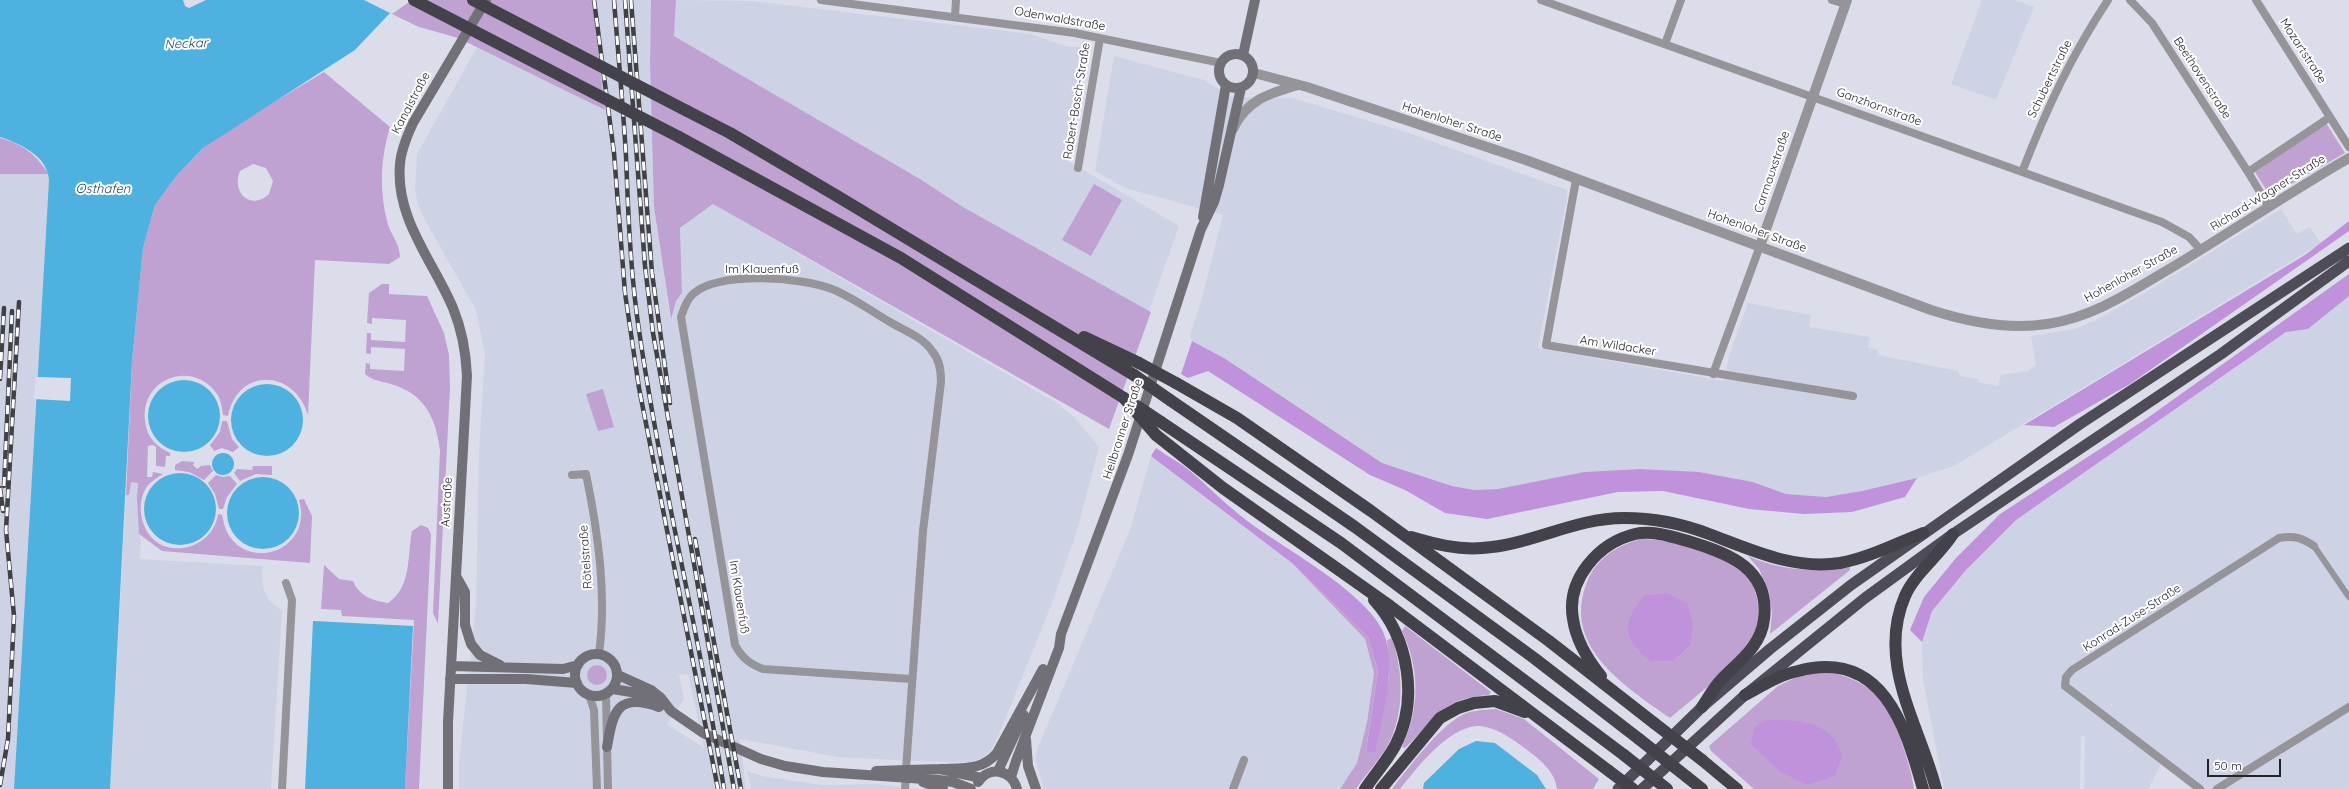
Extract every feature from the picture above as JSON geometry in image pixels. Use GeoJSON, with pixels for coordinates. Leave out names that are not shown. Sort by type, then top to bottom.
{"type":"FeatureCollection","features":[{"type":"Feature","properties":{"kind":"highway"},"geometry":{"type":"LineString","coordinates":[[414,0],[680,137],[901,258],[1124,398],[1341,543],[1624,755],[1667,789]]}},
{"type":"Feature","properties":{"kind":"highway"},"geometry":{"type":"LineString","coordinates":[[473,0],[736,137],[1134,375],[1355,527],[1534,658],[1702,789]]}},
{"type":"Feature","properties":{"kind":"highway"},"geometry":{"type":"LineString","coordinates":[[1618,789],[1702,707],[1804,621],[1923,533],[2080,424],[2349,248]]}},
{"type":"Feature","properties":{"kind":"highway"},"geometry":{"type":"LineString","coordinates":[[1642,789],[1745,694],[1864,598],[1953,534],[2221,354],[2349,261]]}},
{"type":"Feature","properties":{"kind":"highway"},"geometry":{"type":"LineString","coordinates":[[1027,310],[1139,363],[1237,418],[1405,535],[1610,688],[1737,789]]}},
{"type":"Feature","properties":{"kind":"highway"},"geometry":{"type":"LineString","coordinates":[[1124,398],[1156,435],[1223,488],[1356,582],[1633,789]]}},
{"type":"Feature","properties":{"kind":"highway"},"geometry":{"type":"LineString","coordinates":[[1405,535],[1447,547],[1483,548],[1507,544],[1593,521],[1624,518],[1653,520],[1702,532],[1774,559],[1817,564],[1841,563],[1923,533]]}},
{"type":"Feature","properties":{"kind":"highway"},"geometry":{"type":"LineString","coordinates":[[1610,688],[1589,660],[1577,636],[1572,618],[1573,600],[1577,583],[1593,558],[1617,540],[1636,534],[1647,533],[1674,537],[1734,558],[1746,567],[1756,578],[1763,595],[1764,620],[1758,638],[1749,654],[1720,681],[1702,707]]}},
{"type":"Feature","properties":{"kind":"highway"},"geometry":{"type":"LineString","coordinates":[[1936,789],[1924,749],[1900,688],[1896,662],[1895,640],[1905,596],[1914,580],[1943,549],[1953,534]]}},
{"type":"Feature","properties":{"kind":"highway"},"geometry":{"type":"LineString","coordinates":[[1356,582],[1388,616],[1397,635],[1407,670],[1408,699],[1404,722],[1396,745],[1365,789]]}},
{"type":"Feature","properties":{"kind":"highway"},"geometry":{"type":"LineString","coordinates":[[1745,694],[1782,676],[1814,667],[1841,668],[1865,678],[1885,695],[1902,725],[1924,789]]}},
{"type":"Feature","properties":{"kind":"highway"},"geometry":{"type":"LineString","coordinates":[[1381,789],[1440,718],[1458,708],[1474,703],[1495,701],[1507,704],[1544,721]]}},
{"type":"Feature","properties":{"kind":"main road","name":"Kanalstraße"},"geometry":{"type":"LineString","coordinates":[[412,228],[403,201],[399,182],[400,163],[404,143],[416,117],[486,0]]}},
{"type":"Feature","properties":{"kind":"main road"},"geometry":{"type":"LineString","coordinates":[[1242,55],[1255,0]]}},
{"type":"Feature","properties":{"kind":"main road"},"geometry":{"type":"LineString","coordinates":[[1230,55],[1242,55],[1251,62],[1254,73],[1250,82],[1241,88],[1236,89],[1226,85],[1219,75],[1221,63],[1230,55]]}},
{"type":"Feature","properties":{"kind":"main road","name":"Heilbronner Straße"},"geometry":{"type":"LineString","coordinates":[[1201,229],[1226,85]]}},
{"type":"Feature","properties":{"kind":"main road","name":"Heilbronner Straße"},"geometry":{"type":"LineString","coordinates":[[998,771],[1006,757],[1052,649],[1061,634],[1128,455],[1201,229],[1214,202],[1232,132],[1241,88]]}},
{"type":"Feature","properties":{"kind":"main road","name":"Austraße"},"geometry":{"type":"LineString","coordinates":[[412,228],[452,307],[466,352],[468,376],[450,679],[448,789]]}},
{"type":"Feature","properties":{"kind":"main road"},"geometry":{"type":"LineString","coordinates":[[456,576],[465,592],[464,625],[470,644],[480,655],[506,667]]}},
{"type":"Feature","properties":{"kind":"main road","name":"Heilbronner Straße"},"geometry":{"type":"LineString","coordinates":[[1011,777],[1059,648],[1061,634]]}},
{"type":"Feature","properties":{"kind":"main road"},"geometry":{"type":"LineString","coordinates":[[659,707],[636,693],[609,691],[590,695],[582,690],[577,682],[576,671],[578,666],[584,658],[599,654],[605,656],[614,663],[618,675],[651,690],[661,698],[671,711]]}},
{"type":"Feature","properties":{"kind":"main road"},"geometry":{"type":"LineString","coordinates":[[451,666],[563,669],[578,666]]}},
{"type":"Feature","properties":{"kind":"main road"},"geometry":{"type":"LineString","coordinates":[[908,775],[940,768],[970,768],[982,766],[990,761],[997,753],[1043,669]]}},
{"type":"Feature","properties":{"kind":"main road"},"geometry":{"type":"LineString","coordinates":[[609,691],[618,675]]}},
{"type":"Feature","properties":{"kind":"main road"},"geometry":{"type":"LineString","coordinates":[[450,679],[526,679],[577,682]]}},
{"type":"Feature","properties":{"kind":"main road"},"geometry":{"type":"LineString","coordinates":[[607,747],[612,720],[620,707],[632,702],[641,702],[671,711],[703,733],[761,759],[785,766],[823,772],[908,775],[953,782],[971,789]]}},
{"type":"Feature","properties":{"kind":"main road"},"geometry":{"type":"LineString","coordinates":[[1026,734],[1028,766],[1036,789]]}},
{"type":"Feature","properties":{"kind":"main road"},"geometry":{"type":"LineString","coordinates":[[940,768],[981,778]]}},
{"type":"Feature","properties":{"kind":"main road"},"geometry":{"type":"LineString","coordinates":[[976,789],[981,778],[986,774],[998,771],[1011,777],[1017,789]]}},
{"type":"Feature","properties":{"kind":"main road"},"geometry":{"type":"LineString","coordinates":[[908,775],[943,789]]}},
{"type":"Feature","properties":{"kind":"street","name":"Odenwaldstraße"},"geometry":{"type":"LineString","coordinates":[[821,0],[1064,31],[1221,63]]}},
{"type":"Feature","properties":{"kind":"street"},"geometry":{"type":"LineString","coordinates":[[955,16],[956,0]]}},
{"type":"Feature","properties":{"kind":"street","name":"Ganzhornstraße"},"geometry":{"type":"LineString","coordinates":[[1541,0],[2162,222],[2190,237],[2201,250]]}},
{"type":"Feature","properties":{"kind":"street"},"geometry":{"type":"LineString","coordinates":[[1665,44],[1681,0]]}},
{"type":"Feature","properties":{"kind":"street"},"geometry":{"type":"LineString","coordinates":[[1832,0],[1846,2]]}},
{"type":"Feature","properties":{"kind":"street","name":"Schubertstraße"},"geometry":{"type":"LineString","coordinates":[[2022,172],[2059,81],[2108,0]]}},
{"type":"Feature","properties":{"kind":"street","name":"Beethovenstraße"},"geometry":{"type":"LineString","coordinates":[[2130,0],[2152,23],[2269,207]]}},
{"type":"Feature","properties":{"kind":"street","name":"Mozartstraße"},"geometry":{"type":"LineString","coordinates":[[2256,0],[2349,147]]}},
{"type":"Feature","properties":{"kind":"street","name":"Carmauxstraße"},"geometry":{"type":"LineString","coordinates":[[1712,374],[1760,246],[1846,2]]}},
{"type":"Feature","properties":{"kind":"street","name":"Robert-Bosch-Straße"},"geometry":{"type":"LineString","coordinates":[[1078,168],[1100,38]]}},
{"type":"Feature","properties":{"kind":"street","name":"Hohenloher Straße"},"geometry":{"type":"LineString","coordinates":[[1254,73],[1299,85],[1445,132],[1760,246],[1931,310],[1966,321],[2021,326],[2048,324],[2093,312],[2201,250]]}},
{"type":"Feature","properties":{"kind":"street"},"geometry":{"type":"LineString","coordinates":[[1232,132],[1237,120],[1255,100],[1271,92],[1299,85]]}},
{"type":"Feature","properties":{"kind":"street"},"geometry":{"type":"LineString","coordinates":[[2248,172],[2330,117]]}},
{"type":"Feature","properties":{"kind":"street","name":"Richard-Wagner-Straße"},"geometry":{"type":"LineString","coordinates":[[2201,250],[2349,158]]}},
{"type":"Feature","properties":{"kind":"street","name":"Am Wildacker"},"geometry":{"type":"LineString","coordinates":[[1576,180],[1546,345],[1712,374],[1853,396]]}},
{"type":"Feature","properties":{"kind":"street","name":"Im Klauenfuß"},"geometry":{"type":"LineString","coordinates":[[905,789],[908,775],[911,679],[923,531],[941,382],[941,369],[937,358],[923,342],[834,290],[813,282],[790,279],[719,281],[706,285],[693,294],[685,304],[681,318],[735,645],[740,654],[750,664],[763,668],[911,679]]}},
{"type":"Feature","properties":{"kind":"street","name":"Rötelstraße"},"geometry":{"type":"LineString","coordinates":[[572,475],[586,474],[598,531],[601,613],[599,654]]}},
{"type":"Feature","properties":{"kind":"street","name":"Konrad-Zuse-Straße"},"geometry":{"type":"LineString","coordinates":[[2200,789],[2065,686],[2066,677],[2072,670],[2279,538],[2290,536],[2302,538],[2314,546],[2349,597]]}},
{"type":"Feature","properties":{"kind":"street"},"geometry":{"type":"LineString","coordinates":[[282,789],[292,600],[286,583]]}},
{"type":"Feature","properties":{"kind":"street"},"geometry":{"type":"LineString","coordinates":[[608,789],[607,747],[609,691]]}},
{"type":"Feature","properties":{"kind":"street"},"geometry":{"type":"LineString","coordinates":[[590,695],[594,710],[597,789]]}},
{"type":"Feature","properties":{"kind":"street"},"geometry":{"type":"LineString","coordinates":[[2217,789],[2349,707]]}},
{"type":"Feature","properties":{"kind":"street"},"geometry":{"type":"LineString","coordinates":[[1233,789],[1244,760]]}},
{"type":"Feature","properties":{"kind":"shaded area"},"geometry":{"type":"Polygon","coordinates":[[[410,0],[592,0],[605,110],[458,38],[419,27],[390,13],[410,0]]]}},
{"type":"Feature","properties":{"kind":"shaded area"},"geometry":{"type":"Polygon","coordinates":[[[591,0],[651,0],[650,64],[654,207],[670,318],[676,301],[682,293],[680,228],[713,204],[1057,403],[1075,418],[1099,447],[1077,531],[1052,603],[1002,727],[992,749],[983,758],[969,762],[838,757],[740,739],[746,789],[459,789],[459,762],[476,607],[479,450],[485,355],[476,310],[425,220],[417,202],[415,187],[417,154],[477,47],[601,108],[591,0]],[[688,674],[679,675],[684,699],[667,724],[704,748],[688,674]]]}},
{"type":"Feature","properties":{"kind":"shaded area"},"geometry":{"type":"Polygon","coordinates":[[[651,0],[676,0],[674,36],[920,179],[963,207],[1151,312],[1109,429],[713,204],[680,228],[682,293],[676,301],[671,319],[654,207],[650,64],[651,0]]]}},
{"type":"Feature","properties":{"kind":"shaded area"},"geometry":{"type":"Polygon","coordinates":[[[676,0],[752,1],[1031,34],[1068,47],[1083,47],[1063,158],[1179,226],[1149,311],[963,207],[920,179],[674,36],[676,0]]]}},
{"type":"Feature","properties":{"kind":"shaded area"},"geometry":{"type":"Polygon","coordinates":[[[1982,0],[2015,0],[2034,7],[1996,100],[1951,84],[1982,0]]]}},
{"type":"Feature","properties":{"kind":"shaded area"},"geometry":{"type":"Polygon","coordinates":[[[1114,56],[1204,80],[1232,97],[1292,98],[1409,133],[1567,190],[1567,198],[1538,348],[1724,381],[1729,356],[1748,303],[1811,315],[1809,327],[1870,337],[1868,348],[1878,350],[1878,355],[1958,371],[1960,376],[1978,379],[1978,382],[1998,386],[2001,375],[2028,371],[2036,365],[2031,336],[2074,329],[2096,320],[2146,292],[2281,209],[2297,234],[2310,227],[2321,243],[1954,466],[1917,478],[1862,491],[1826,497],[1786,494],[1753,482],[1699,472],[1640,469],[1584,472],[1498,489],[1474,490],[1452,486],[1382,463],[1224,358],[1192,341],[1190,335],[1200,305],[1223,215],[1125,188],[1095,171],[1114,56]]]}},
{"type":"Feature","properties":{"kind":"shaded area"},"geometry":{"type":"Polygon","coordinates":[[[324,72],[390,127],[384,151],[382,188],[388,225],[400,253],[400,257],[389,264],[315,260],[308,415],[301,400],[291,389],[279,382],[266,380],[254,382],[243,389],[234,400],[228,416],[223,415],[217,394],[207,383],[195,377],[182,376],[170,378],[159,384],[151,394],[146,406],[145,421],[150,437],[156,444],[170,453],[170,456],[166,456],[165,467],[156,466],[156,447],[153,445],[148,446],[147,477],[152,477],[153,472],[163,474],[146,488],[142,496],[141,514],[147,531],[152,538],[167,547],[176,548],[192,546],[207,537],[216,523],[218,514],[222,515],[226,530],[235,543],[248,551],[261,553],[275,551],[288,544],[297,533],[301,518],[299,500],[304,499],[312,516],[310,563],[162,551],[139,534],[137,499],[138,483],[131,482],[129,495],[126,495],[132,362],[143,248],[155,205],[178,174],[203,148],[244,120],[324,72]],[[253,164],[240,171],[238,186],[244,197],[256,201],[269,194],[273,181],[266,168],[253,164]]]}},
{"type":"Feature","properties":{"kind":"shaded area"},"geometry":{"type":"Polygon","coordinates":[[[2326,123],[2345,153],[2270,196],[2255,172],[2326,123]]]}},
{"type":"Feature","properties":{"kind":"shaded area"},"geometry":{"type":"Polygon","coordinates":[[[0,138],[23,147],[39,160],[49,174],[0,174],[0,138]]]}},
{"type":"Feature","properties":{"kind":"shaded area"},"geometry":{"type":"Polygon","coordinates":[[[0,174],[49,174],[14,789],[0,789],[0,174]]]}},
{"type":"Feature","properties":{"kind":"shaded area"},"geometry":{"type":"Polygon","coordinates":[[[1094,184],[1122,200],[1091,256],[1062,240],[1094,184]]]}},
{"type":"Feature","properties":{"kind":"shaded area"},"geometry":{"type":"Polygon","coordinates":[[[2349,221],[2349,231],[2130,384],[2054,427],[2024,425],[2305,255],[2349,221]]]}},
{"type":"Feature","properties":{"kind":"shaded area"},"geometry":{"type":"Polygon","coordinates":[[[2349,274],[2349,296],[2308,329],[2286,332],[2016,520],[1966,570],[1932,611],[1922,642],[1910,630],[1924,597],[1956,558],[2000,514],[2146,419],[2349,274]]]}},
{"type":"Feature","properties":{"kind":"shaded area"},"geometry":{"type":"Polygon","coordinates":[[[382,284],[389,284],[389,294],[427,296],[444,333],[449,355],[450,388],[438,624],[433,613],[440,451],[435,428],[427,409],[412,394],[403,388],[374,379],[365,374],[366,363],[370,364],[370,369],[404,371],[405,349],[371,347],[371,354],[366,353],[367,333],[371,333],[371,340],[405,342],[406,320],[372,318],[372,324],[367,323],[369,293],[382,284]]]}},
{"type":"Feature","properties":{"kind":"shaded area"},"geometry":{"type":"Polygon","coordinates":[[[2349,296],[2349,789],[2191,789],[2161,764],[2148,789],[2084,789],[2085,736],[2081,736],[2080,789],[1944,789],[1923,680],[1922,642],[1932,611],[1966,570],[2016,520],[2286,332],[2308,329],[2349,296]]]}},
{"type":"Feature","properties":{"kind":"shaded area"},"geometry":{"type":"Polygon","coordinates":[[[1192,341],[1224,358],[1382,463],[1452,486],[1474,490],[1498,489],[1584,472],[1640,469],[1699,472],[1753,482],[1786,494],[1826,497],[1862,491],[1917,478],[1905,497],[1852,512],[1804,514],[1749,509],[1663,491],[1618,492],[1487,519],[1445,513],[1405,490],[1370,475],[1208,371],[1188,378],[1181,374],[1192,341]]]}},
{"type":"Feature","properties":{"kind":"shaded area"},"geometry":{"type":"Polygon","coordinates":[[[603,389],[614,427],[598,431],[586,394],[603,389]]]}},
{"type":"Feature","properties":{"kind":"shaded area"},"geometry":{"type":"Polygon","coordinates":[[[222,421],[227,421],[232,439],[239,447],[233,452],[222,448],[214,451],[210,445],[220,432],[222,421]]]}},
{"type":"Feature","properties":{"kind":"shaded area"},"geometry":{"type":"Polygon","coordinates":[[[1156,448],[1189,470],[1234,511],[1345,588],[1364,605],[1378,623],[1386,640],[1389,668],[1384,711],[1375,753],[1366,751],[1378,671],[1368,637],[1292,563],[1151,456],[1156,448]]]}},
{"type":"Feature","properties":{"kind":"shaded area"},"geometry":{"type":"Polygon","coordinates":[[[1151,456],[1292,563],[1365,639],[1374,673],[1367,722],[1357,763],[1340,789],[1044,789],[1035,759],[1038,747],[1130,530],[1151,456]]]}},
{"type":"Feature","properties":{"kind":"shaded area"},"geometry":{"type":"Polygon","coordinates":[[[182,461],[194,462],[193,465],[197,469],[201,466],[210,465],[213,471],[204,480],[189,472],[175,470],[175,465],[182,461]]]}},
{"type":"Feature","properties":{"kind":"shaded area"},"geometry":{"type":"Polygon","coordinates":[[[253,466],[272,466],[272,475],[256,474],[240,481],[234,473],[237,469],[252,470],[253,466]]]}},
{"type":"Feature","properties":{"kind":"shaded area"},"geometry":{"type":"Polygon","coordinates":[[[216,475],[223,477],[230,476],[237,484],[227,497],[223,509],[219,509],[215,494],[208,483],[216,475]]]}},
{"type":"Feature","properties":{"kind":"shaded area"},"geometry":{"type":"Polygon","coordinates":[[[127,479],[142,481],[140,559],[262,566],[263,587],[268,599],[282,611],[271,789],[110,789],[127,479]]]}},
{"type":"Feature","properties":{"kind":"shaded area"},"geometry":{"type":"Polygon","coordinates":[[[421,525],[428,528],[431,534],[419,789],[405,789],[414,620],[342,616],[341,610],[321,609],[324,565],[339,579],[353,581],[359,590],[367,597],[388,603],[396,596],[405,580],[412,531],[421,525]]]}},
{"type":"Feature","properties":{"kind":"shaded area"},"geometry":{"type":"Polygon","coordinates":[[[1642,539],[1665,541],[1692,547],[1729,561],[1745,573],[1751,581],[1757,599],[1758,619],[1756,628],[1753,637],[1738,659],[1703,691],[1670,718],[1617,678],[1602,662],[1590,645],[1583,626],[1581,605],[1591,573],[1609,553],[1642,539]],[[1690,646],[1651,662],[1674,661],[1690,646]]]}},
{"type":"Feature","properties":{"kind":"shaded area"},"geometry":{"type":"Polygon","coordinates":[[[1748,556],[1773,565],[1798,569],[1824,570],[1850,567],[1850,570],[1770,634],[1772,613],[1769,592],[1759,569],[1748,556]]]}},
{"type":"Feature","properties":{"kind":"shaded area"},"geometry":{"type":"Polygon","coordinates":[[[1292,563],[1368,637],[1378,671],[1366,750],[1374,753],[1389,678],[1387,640],[1392,638],[1396,651],[1401,691],[1398,718],[1389,743],[1356,789],[1340,789],[1357,763],[1367,722],[1374,673],[1365,639],[1292,563]]]}},
{"type":"Feature","properties":{"kind":"shaded area"},"geometry":{"type":"Polygon","coordinates":[[[1667,593],[1688,604],[1693,625],[1690,646],[1674,661],[1651,662],[1635,646],[1630,638],[1628,623],[1636,606],[1644,596],[1667,593]]]}},
{"type":"Feature","properties":{"kind":"shaded area"},"geometry":{"type":"Polygon","coordinates":[[[1405,626],[1491,692],[1489,695],[1460,700],[1450,705],[1433,719],[1405,748],[1402,747],[1412,718],[1416,689],[1412,660],[1402,631],[1405,626]]]}},
{"type":"Feature","properties":{"kind":"shaded area"},"geometry":{"type":"Polygon","coordinates":[[[597,665],[604,668],[607,675],[604,682],[597,685],[590,682],[587,675],[590,668],[597,665]]]}},
{"type":"Feature","properties":{"kind":"shaded area"},"geometry":{"type":"Polygon","coordinates":[[[1821,672],[1838,674],[1861,683],[1881,700],[1897,729],[1902,742],[1913,780],[1914,789],[1754,789],[1711,751],[1709,746],[1778,686],[1801,675],[1821,672]]]}},
{"type":"Feature","properties":{"kind":"shaded area"},"geometry":{"type":"Polygon","coordinates":[[[1496,709],[1524,719],[1599,779],[1593,789],[1557,789],[1556,783],[1546,766],[1516,741],[1496,730],[1483,726],[1477,726],[1466,728],[1444,741],[1424,760],[1400,789],[1392,789],[1424,749],[1453,721],[1470,712],[1496,709]]]}},
{"type":"Feature","properties":{"kind":"shaded area"},"geometry":{"type":"Polygon","coordinates":[[[1767,720],[1803,722],[1812,724],[1827,732],[1835,741],[1842,755],[1835,776],[1807,785],[1779,771],[1751,744],[1754,727],[1767,720]]]}},
{"type":"Feature","properties":{"kind":"shaded area"},"geometry":{"type":"Polygon","coordinates":[[[747,771],[762,776],[822,785],[878,784],[922,789],[751,789],[747,771]]]}},
{"type":"Feature","properties":{"kind":"water"},"geometry":{"type":"Polygon","coordinates":[[[0,0],[183,0],[185,6],[189,8],[206,0],[410,0],[390,13],[355,50],[203,148],[178,174],[155,205],[143,248],[132,362],[110,789],[14,789],[49,180],[44,164],[38,157],[24,147],[0,137],[0,0]]]}},
{"type":"Feature","properties":{"kind":"water"},"geometry":{"type":"Polygon","coordinates":[[[184,380],[204,386],[214,396],[220,416],[214,436],[204,446],[184,452],[164,446],[154,436],[148,416],[154,396],[164,386],[184,380]]]}},
{"type":"Feature","properties":{"kind":"water"},"geometry":{"type":"Polygon","coordinates":[[[267,384],[287,390],[297,400],[303,420],[297,440],[287,450],[267,456],[247,450],[237,440],[231,420],[237,400],[247,390],[267,384]]]}},
{"type":"Feature","properties":{"kind":"water"},"geometry":{"type":"Polygon","coordinates":[[[223,453],[231,456],[234,464],[231,472],[223,475],[215,472],[212,464],[215,456],[223,453]]]}},
{"type":"Feature","properties":{"kind":"water"},"geometry":{"type":"Polygon","coordinates":[[[180,473],[200,479],[210,489],[216,509],[210,529],[200,539],[180,545],[160,539],[150,529],[144,509],[150,489],[160,479],[180,473]]]}},
{"type":"Feature","properties":{"kind":"water"},"geometry":{"type":"Polygon","coordinates":[[[263,477],[283,483],[293,493],[299,513],[293,533],[283,543],[263,549],[243,543],[233,533],[227,513],[233,493],[243,483],[263,477]]]}},
{"type":"Feature","properties":{"kind":"water"},"geometry":{"type":"Polygon","coordinates":[[[313,621],[413,626],[405,789],[305,789],[313,621]]]}},
{"type":"Feature","properties":{"kind":"water"},"geometry":{"type":"Polygon","coordinates":[[[1476,741],[1495,743],[1537,775],[1546,789],[1423,789],[1424,783],[1459,749],[1476,741]]]}},
{"type":"Feature","properties":{"kind":"pier"},"geometry":{"type":"Polygon","coordinates":[[[364,0],[412,0],[392,14],[364,0]]]}},
{"type":"Feature","properties":{"kind":"pier"},"geometry":{"type":"Polygon","coordinates":[[[36,377],[71,378],[70,401],[34,399],[36,377]]]}},
{"type":"Feature","properties":{"kind":"railway"},"geometry":{"type":"LineString","coordinates":[[594,0],[614,153],[625,293],[639,388],[718,789]]}},
{"type":"Feature","properties":{"kind":"railway"},"geometry":{"type":"LineString","coordinates":[[614,0],[625,136],[631,256],[637,316],[656,435],[703,671],[724,789]]}},
{"type":"Feature","properties":{"kind":"railway"},"geometry":{"type":"LineString","coordinates":[[625,0],[645,266],[653,333],[734,789]]}},
{"type":"Feature","properties":{"kind":"railway"},"geometry":{"type":"LineString","coordinates":[[631,0],[652,273],[670,403]]}},
{"type":"Feature","properties":{"kind":"railway"},"geometry":{"type":"LineString","coordinates":[[0,785],[8,739],[14,616],[6,530],[19,302]]}},
{"type":"Feature","properties":{"kind":"railway"},"geometry":{"type":"LineString","coordinates":[[0,379],[4,308]]}},
{"type":"Feature","properties":{"kind":"railway"},"geometry":{"type":"LineString","coordinates":[[4,486],[12,311]]}},
{"type":"Feature","properties":{"kind":"railway"},"geometry":{"type":"LineString","coordinates":[[0,488],[3,511]]}},
{"type":"Feature","properties":{"kind":"railway"},"geometry":{"type":"LineString","coordinates":[[695,539],[741,789]]}},
{"type":"Feature","properties":{"kind":"water label","name":"Neckar"},"geometry":{"type":"Point","coordinates":[186,44]}},
{"type":"Feature","properties":{"kind":"water label","name":"Osthafen"},"geometry":{"type":"Point","coordinates":[103,189]}}]}
